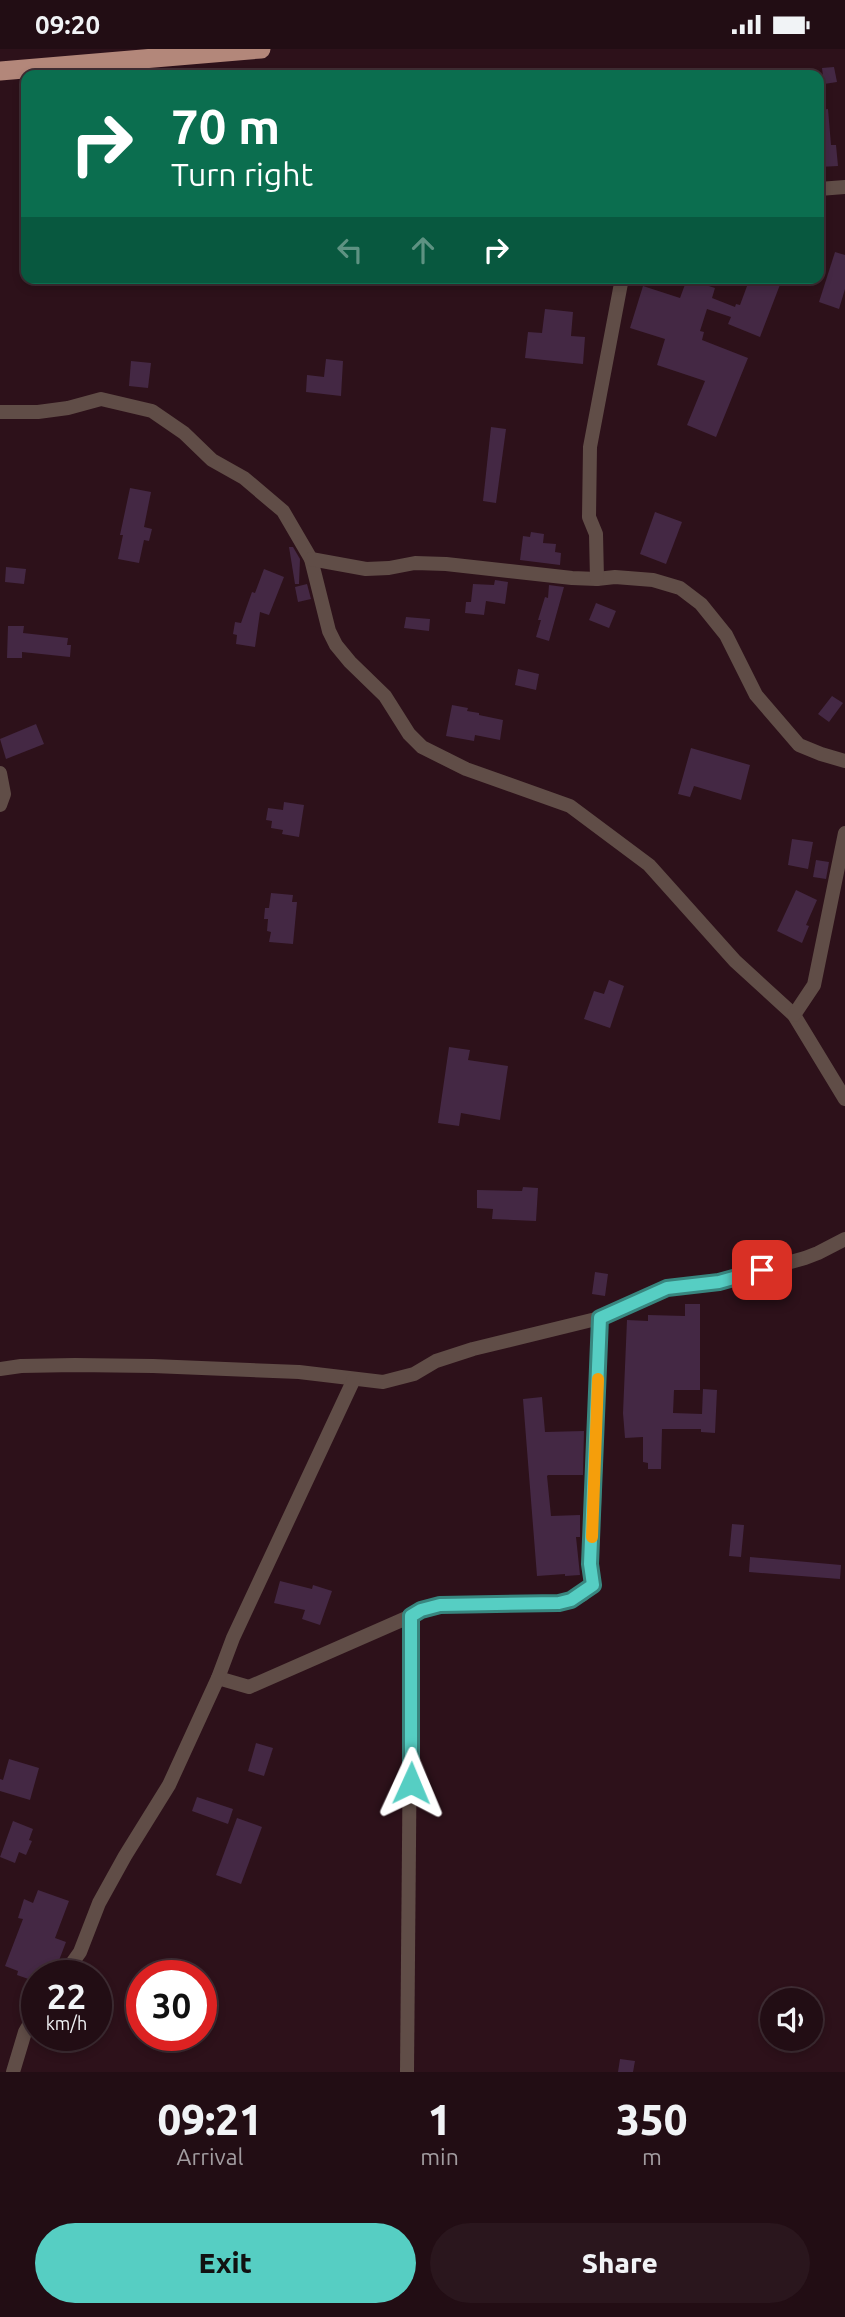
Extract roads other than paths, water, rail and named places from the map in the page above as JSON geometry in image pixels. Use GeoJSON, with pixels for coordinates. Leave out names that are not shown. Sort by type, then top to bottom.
{"type":"FeatureCollection","features":[{"type":"Feature","properties":{"kind":"highway"},"geometry":{"type":"LineString","coordinates":[[0,71],[261,49]]}},
{"type":"Feature","properties":{"kind":"street"},"geometry":{"type":"LineString","coordinates":[[824,189],[845,187]]}},
{"type":"Feature","properties":{"kind":"street"},"geometry":{"type":"LineString","coordinates":[[597,579],[596,534],[589,517],[590,447],[620,284]]}},
{"type":"Feature","properties":{"kind":"street"},"geometry":{"type":"LineString","coordinates":[[0,412],[38,412],[68,408],[101,399],[152,411],[184,433],[212,460],[244,478],[283,511],[311,559],[329,631],[336,645],[386,696],[409,734],[422,747],[466,769],[570,806],[649,865],[735,961],[794,1015],[845,1099]]}},
{"type":"Feature","properties":{"kind":"street"},"geometry":{"type":"LineString","coordinates":[[311,559],[366,569],[415,563],[597,579],[615,577],[653,580],[680,588],[701,604],[726,635],[756,695],[799,745],[845,761]]}},
{"type":"Feature","properties":{"kind":"street"},"geometry":{"type":"LineString","coordinates":[[0,773],[4,794],[0,805]]}},
{"type":"Feature","properties":{"kind":"street"},"geometry":{"type":"LineString","coordinates":[[794,1015],[814,985],[845,833]]}},
{"type":"Feature","properties":{"kind":"street"},"geometry":{"type":"LineString","coordinates":[[0,1369],[21,1366],[153,1366],[299,1372],[383,1382],[414,1374],[436,1361],[473,1349],[600,1318],[667,1288],[719,1282],[818,1254],[845,1239]]}},
{"type":"Feature","properties":{"kind":"street"},"geometry":{"type":"LineString","coordinates":[[218,1678],[249,1686],[421,1610],[440,1605],[559,1603],[571,1600],[593,1585],[590,1564],[600,1318]]}},
{"type":"Feature","properties":{"kind":"street"},"geometry":{"type":"LineString","coordinates":[[74,1960],[99,1903],[142,1826],[169,1785],[218,1678],[233,1637],[354,1380]]}},
{"type":"Feature","properties":{"kind":"street"},"geometry":{"type":"LineString","coordinates":[[407,2072],[411,1616]]}},
{"type":"Feature","properties":{"kind":"street"},"geometry":{"type":"LineString","coordinates":[[13,2072],[21,2045]]}}]}
